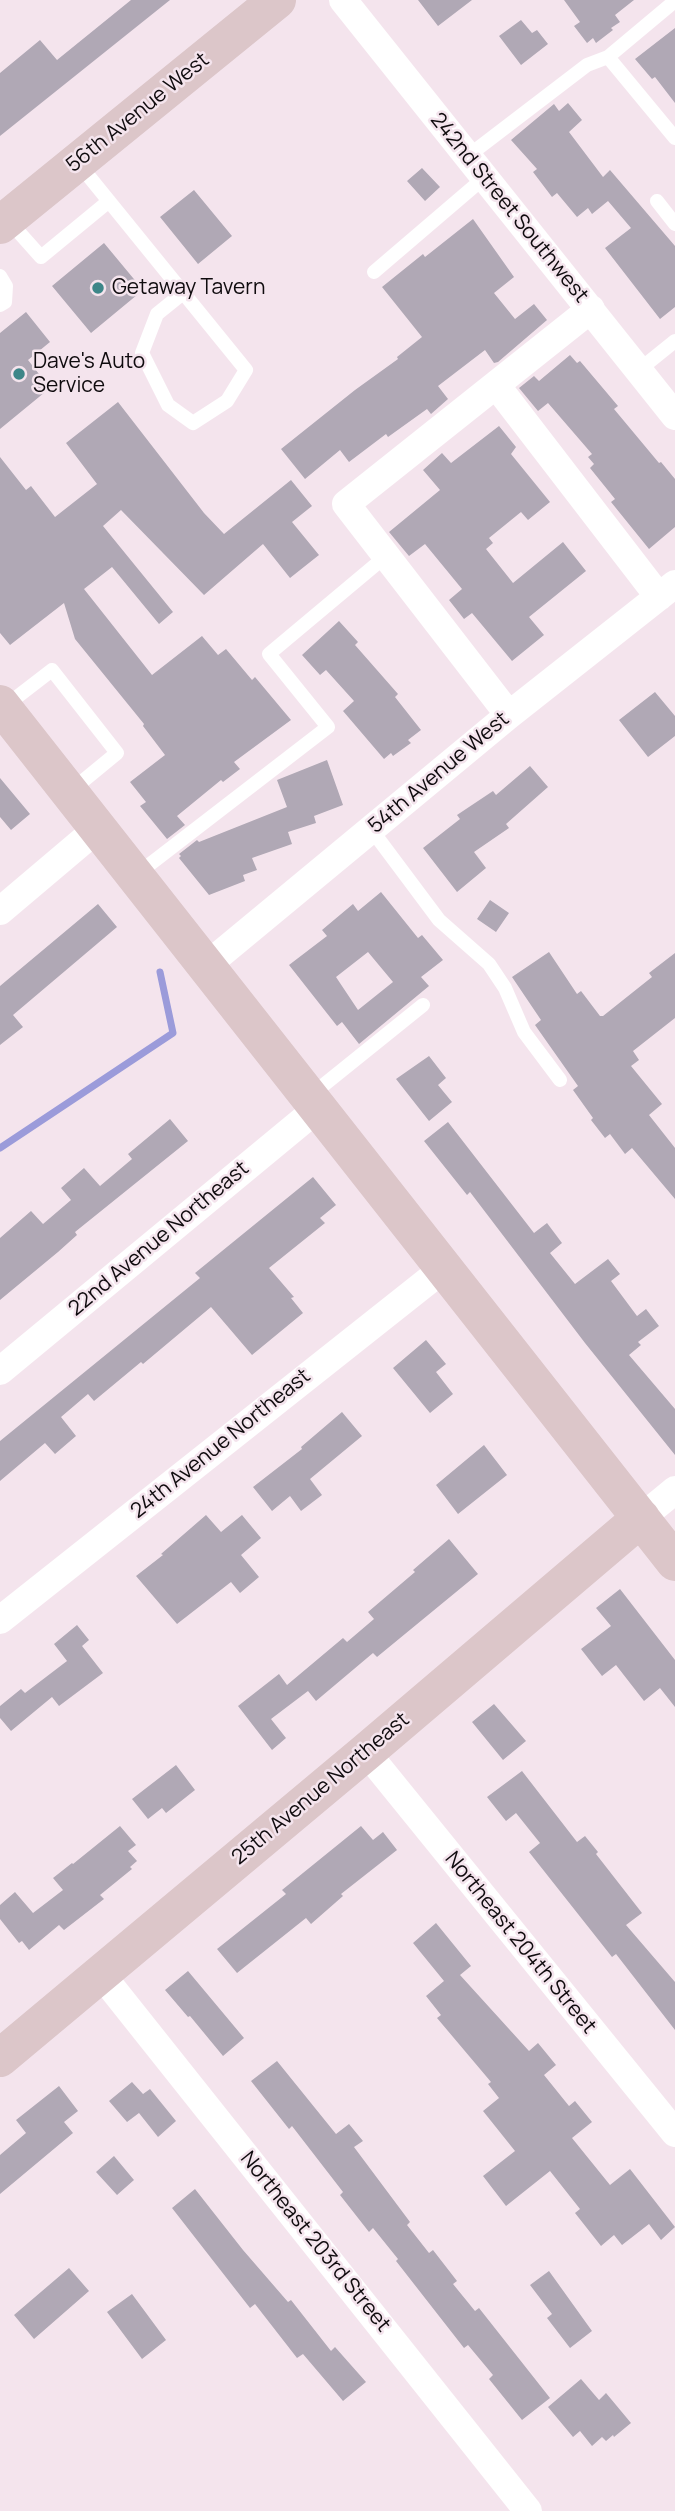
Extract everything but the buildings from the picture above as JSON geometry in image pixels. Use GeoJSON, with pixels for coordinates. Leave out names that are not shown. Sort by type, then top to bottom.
{"type":"FeatureCollection","features":[{"type":"Feature","properties":{"kind":"main road","name":"56th Avenue West"},"geometry":{"type":"LineString","coordinates":[[4,222],[277,0]]}},
{"type":"Feature","properties":{"kind":"main road"},"geometry":{"type":"LineString","coordinates":[[1,706],[675,1562]]}},
{"type":"Feature","properties":{"kind":"main road","name":"25th Avenue Northeast"},"geometry":{"type":"LineString","coordinates":[[0,2058],[366,1752],[640,1518]]}},
{"type":"Feature","properties":{"kind":"street","name":"242nd Street Southwest"},"geometry":{"type":"LineString","coordinates":[[343,0],[675,416]]}},
{"type":"Feature","properties":{"kind":"street"},"geometry":{"type":"LineString","coordinates":[[509,715],[346,505],[591,309]]}},
{"type":"Feature","properties":{"kind":"street"},"geometry":{"type":"LineString","coordinates":[[496,385],[667,591]]}},
{"type":"Feature","properties":{"kind":"street","name":"54th Avenue West"},"geometry":{"type":"LineString","coordinates":[[206,966],[509,715],[667,591]]}},
{"type":"Feature","properties":{"kind":"street"},"geometry":{"type":"LineString","coordinates":[[0,911],[97,829]]}},
{"type":"Feature","properties":{"kind":"street","name":"22nd Avenue Northeast"},"geometry":{"type":"LineString","coordinates":[[0,1371],[313,1103]]}},
{"type":"Feature","properties":{"kind":"street","name":"24th Avenue Northeast"},"geometry":{"type":"LineString","coordinates":[[0,1620],[443,1269]]}},
{"type":"Feature","properties":{"kind":"street"},"geometry":{"type":"LineString","coordinates":[[640,1518],[675,1490]]}},
{"type":"Feature","properties":{"kind":"street","name":"Northeast 204th Street"},"geometry":{"type":"LineString","coordinates":[[366,1752],[675,2133]]}},
{"type":"Feature","properties":{"kind":"street","name":"Northeast 203rd Street"},"geometry":{"type":"LineString","coordinates":[[100,1973],[528,2511]]}},
{"type":"Feature","properties":{"kind":"lane"},"geometry":{"type":"LineString","coordinates":[[374,272],[477,167],[587,65],[608,57],[675,1]]}},
{"type":"Feature","properties":{"kind":"lane"},"geometry":{"type":"LineString","coordinates":[[608,57],[675,138]]}},
{"type":"Feature","properties":{"kind":"lane"},"geometry":{"type":"LineString","coordinates":[[78,162],[246,370],[227,401],[193,423],[168,405],[142,354],[158,314],[183,293]]}},
{"type":"Feature","properties":{"kind":"lane"},"geometry":{"type":"LineString","coordinates":[[4,222],[41,257],[109,201]]}},
{"type":"Feature","properties":{"kind":"lane"},"geometry":{"type":"LineString","coordinates":[[657,201],[675,224]]}},
{"type":"Feature","properties":{"kind":"lane"},"geometry":{"type":"LineString","coordinates":[[0,276],[6,286],[5,302],[0,305]]}},
{"type":"Feature","properties":{"kind":"lane"},"geometry":{"type":"LineString","coordinates":[[639,370],[675,341]]}},
{"type":"Feature","properties":{"kind":"lane"},"geometry":{"type":"LineString","coordinates":[[134,876],[328,727],[269,654],[386,556]]}},
{"type":"Feature","properties":{"kind":"lane"},"geometry":{"type":"LineString","coordinates":[[1,706],[52,670],[117,753],[68,793]]}},
{"type":"Feature","properties":{"kind":"lane"},"geometry":{"type":"LineString","coordinates":[[371,830],[439,920],[489,964],[505,988],[524,1032],[560,1080]]}},
{"type":"Feature","properties":{"kind":"lane"},"geometry":{"type":"LineString","coordinates":[[313,1103],[423,1005]]}},
{"type":"Feature","properties":{"kind":"waterway"},"geometry":{"type":"LineString","coordinates":[[0,1148],[173,1033],[160,972]]}},
{"type":"Feature","properties":{"kind":"place","name":"Getaway Tavern"},"geometry":{"type":"Point","coordinates":[98,288]}},
{"type":"Feature","properties":{"kind":"place","name":"Dave's Auto Service"},"geometry":{"type":"Point","coordinates":[19,374]}}]}
